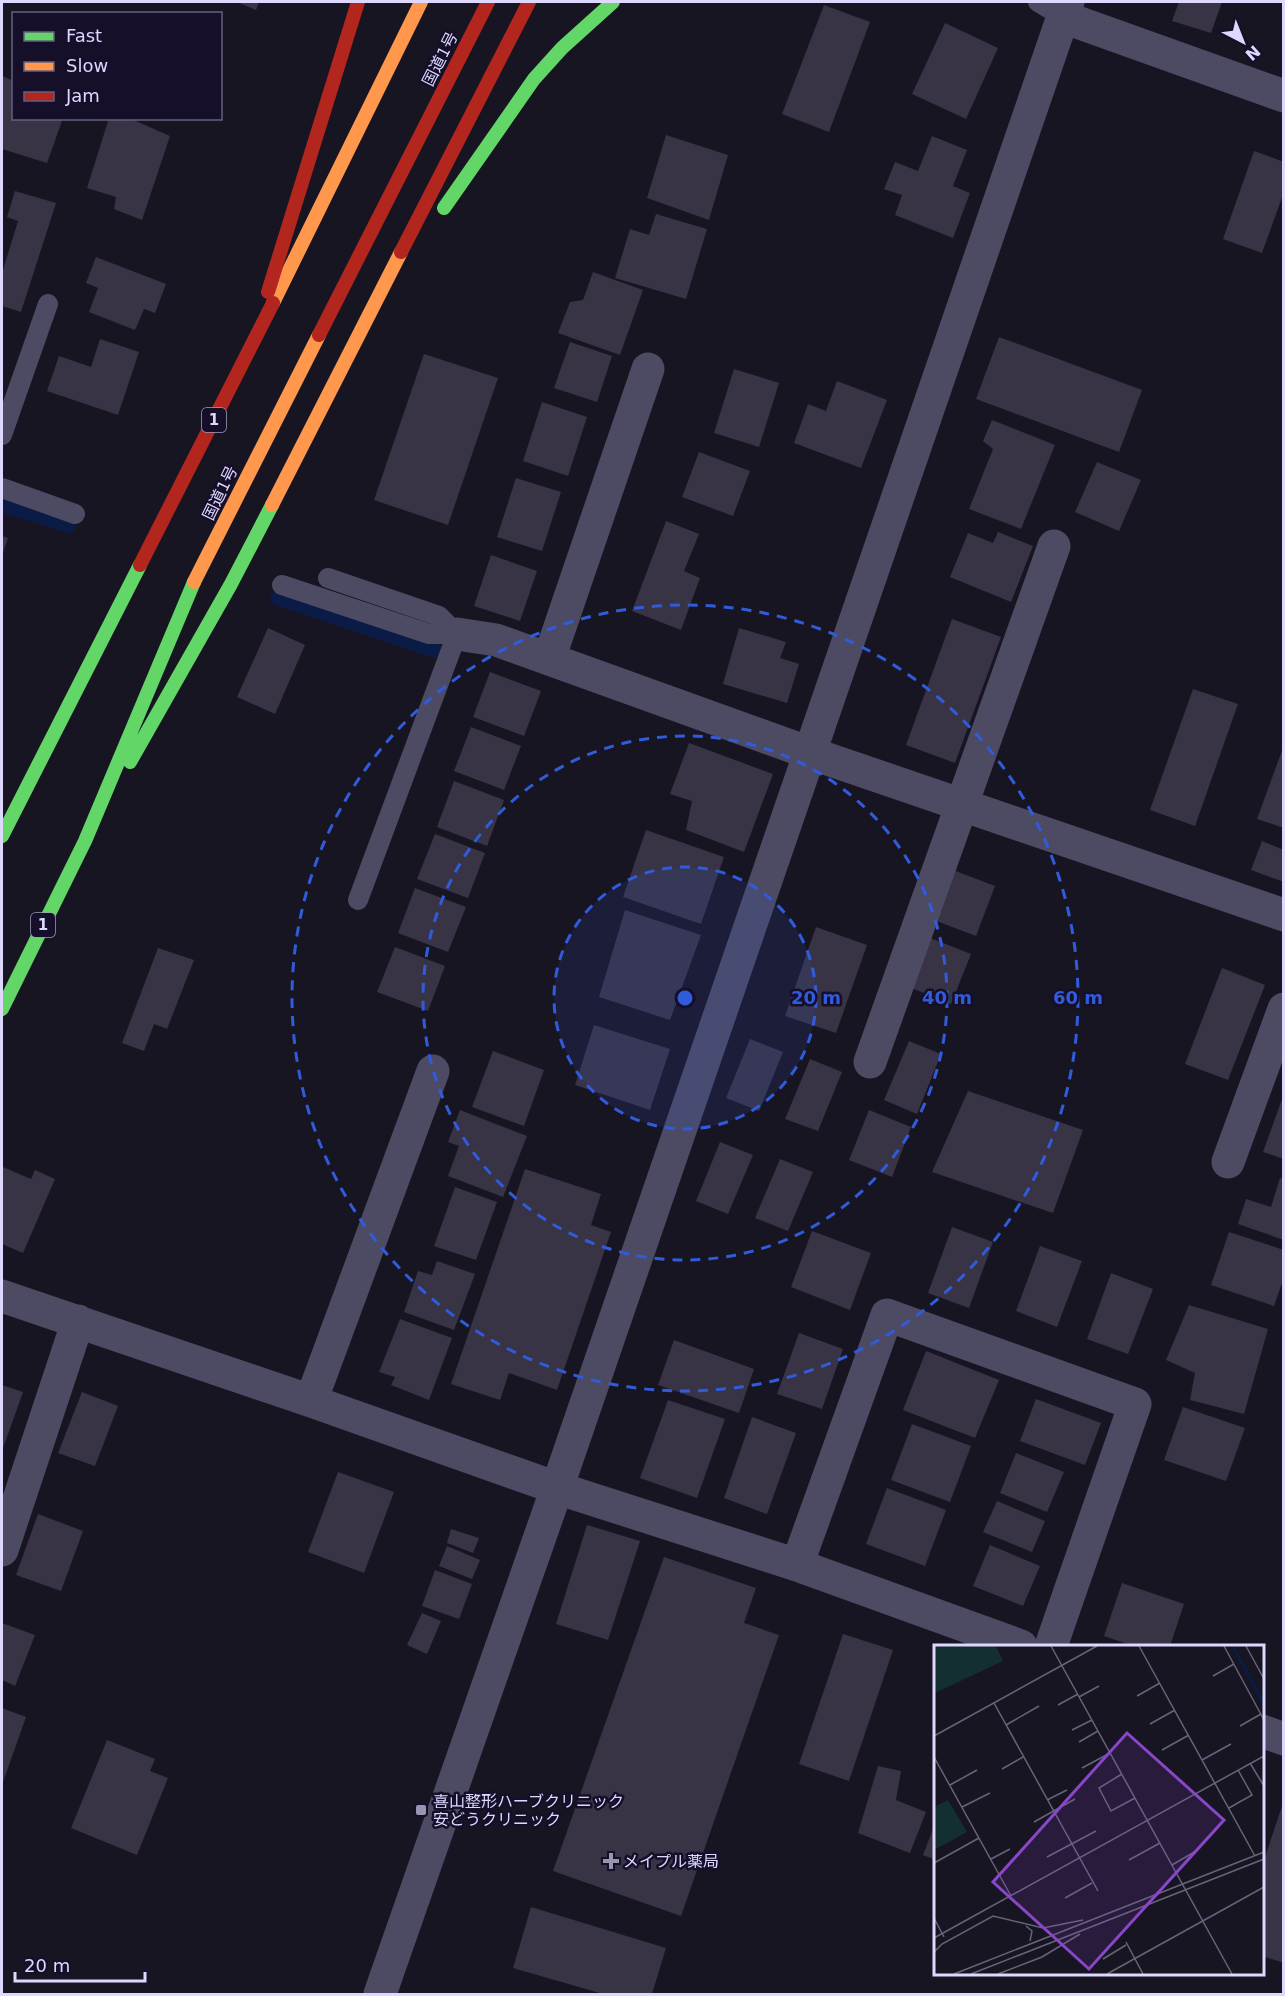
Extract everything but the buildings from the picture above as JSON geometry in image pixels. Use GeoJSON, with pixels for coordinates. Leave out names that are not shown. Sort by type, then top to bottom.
{"type":"FeatureCollection","features":[{"type":"Feature","properties":{"kind":"main road"},"geometry":{"type":"LineString","coordinates":[[249,351],[358,2]]}},
{"type":"Feature","properties":{"kind":"main road","name":"1"},"geometry":{"type":"LineString","coordinates":[[2,836],[249,351],[421,2]]}},
{"type":"Feature","properties":{"kind":"main road","name":"国道1号"},"geometry":{"type":"LineString","coordinates":[[2,1008],[85,841],[188,594],[488,2]]}},
{"type":"Feature","properties":{"kind":"main road"},"geometry":{"type":"LineString","coordinates":[[85,841],[231,584],[529,2]]}},
{"type":"Feature","properties":{"kind":"main road"},"geometry":{"type":"LineString","coordinates":[[435,222],[498,125],[535,77],[576,34],[613,2]]}},
{"type":"Feature","properties":{"kind":"main road"},"geometry":{"type":"LineString","coordinates":[[352,348],[422,241]]}},
{"type":"Feature","properties":{"kind":"street"},"geometry":{"type":"LineString","coordinates":[[380,1995],[810,753],[1056,7],[1284,96]]}},
{"type":"Feature","properties":{"kind":"street"},"geometry":{"type":"LineString","coordinates":[[549,659],[648,369]]}},
{"type":"Feature","properties":{"kind":"street"},"geometry":{"type":"LineString","coordinates":[[870,1062],[1054,546]]}},
{"type":"Feature","properties":{"kind":"street"},"geometry":{"type":"LineString","coordinates":[[457,634],[496,640],[810,753],[1284,915]]}},
{"type":"Feature","properties":{"kind":"street"},"geometry":{"type":"LineString","coordinates":[[1228,1162],[1284,1009]]}},
{"type":"Feature","properties":{"kind":"street"},"geometry":{"type":"LineString","coordinates":[[311,1401],[434,1071]]}},
{"type":"Feature","properties":{"kind":"street"},"geometry":{"type":"LineString","coordinates":[[2,1296],[557,1488],[797,1565],[1016,1645]]}},
{"type":"Feature","properties":{"kind":"street"},"geometry":{"type":"LineString","coordinates":[[797,1565],[887,1315],[1135,1404],[1052,1645]]}},
{"type":"Feature","properties":{"kind":"street"},"geometry":{"type":"LineString","coordinates":[[2,1550],[78,1321]]}},
{"type":"Feature","properties":{"kind":"lane"},"geometry":{"type":"LineString","coordinates":[[2,435],[48,304]]}},
{"type":"Feature","properties":{"kind":"lane"},"geometry":{"type":"LineString","coordinates":[[2,488],[75,514]]}},
{"type":"Feature","properties":{"kind":"lane"},"geometry":{"type":"LineString","coordinates":[[328,578],[439,616],[457,634]]}},
{"type":"Feature","properties":{"kind":"lane"},"geometry":{"type":"LineString","coordinates":[[282,585],[429,634],[457,634]]}},
{"type":"Feature","properties":{"kind":"lane"},"geometry":{"type":"LineString","coordinates":[[358,900],[457,634]]}},
{"type":"Feature","properties":{"kind":"waterway"},"geometry":{"type":"LineString","coordinates":[[2,505],[69,526]]}},
{"type":"Feature","properties":{"kind":"waterway"},"geometry":{"type":"LineString","coordinates":[[277,598],[435,651]]}},
{"type":"Feature","properties":{"kind":"traffic: fast"},"geometry":{"type":"LineString","coordinates":[[444,208],[534,79],[562,48],[613,2]]}},
{"type":"Feature","properties":{"kind":"traffic: fast"},"geometry":{"type":"LineString","coordinates":[[130,762],[231,584],[272,505]]}},
{"type":"Feature","properties":{"kind":"traffic: fast"},"geometry":{"type":"LineString","coordinates":[[2,836],[140,565]]}},
{"type":"Feature","properties":{"kind":"traffic: fast"},"geometry":{"type":"LineString","coordinates":[[2,1009],[85,841],[194,582]]}},
{"type":"Feature","properties":{"kind":"traffic: slow"},"geometry":{"type":"LineString","coordinates":[[273,303],[421,2]]}},
{"type":"Feature","properties":{"kind":"traffic: slow"},"geometry":{"type":"LineString","coordinates":[[272,505],[401,252]]}},
{"type":"Feature","properties":{"kind":"traffic: slow"},"geometry":{"type":"LineString","coordinates":[[194,582],[319,335]]}},
{"type":"Feature","properties":{"kind":"traffic: jam"},"geometry":{"type":"LineString","coordinates":[[268,292],[358,2]]}},
{"type":"Feature","properties":{"kind":"traffic: jam"},"geometry":{"type":"LineString","coordinates":[[319,335],[488,2]]}},
{"type":"Feature","properties":{"kind":"traffic: jam"},"geometry":{"type":"LineString","coordinates":[[401,252],[529,2]]}},
{"type":"Feature","properties":{"kind":"traffic: jam"},"geometry":{"type":"LineString","coordinates":[[140,565],[273,303]]}},
{"type":"Feature","properties":{"kind":"place","name":"喜山整形ハーブクリニック 安どうクリニック"},"geometry":{"type":"Point","coordinates":[421,1810]}},
{"type":"Feature","properties":{"kind":"place","name":"メイプル薬局"},"geometry":{"type":"Point","coordinates":[611,1861]}}]}
